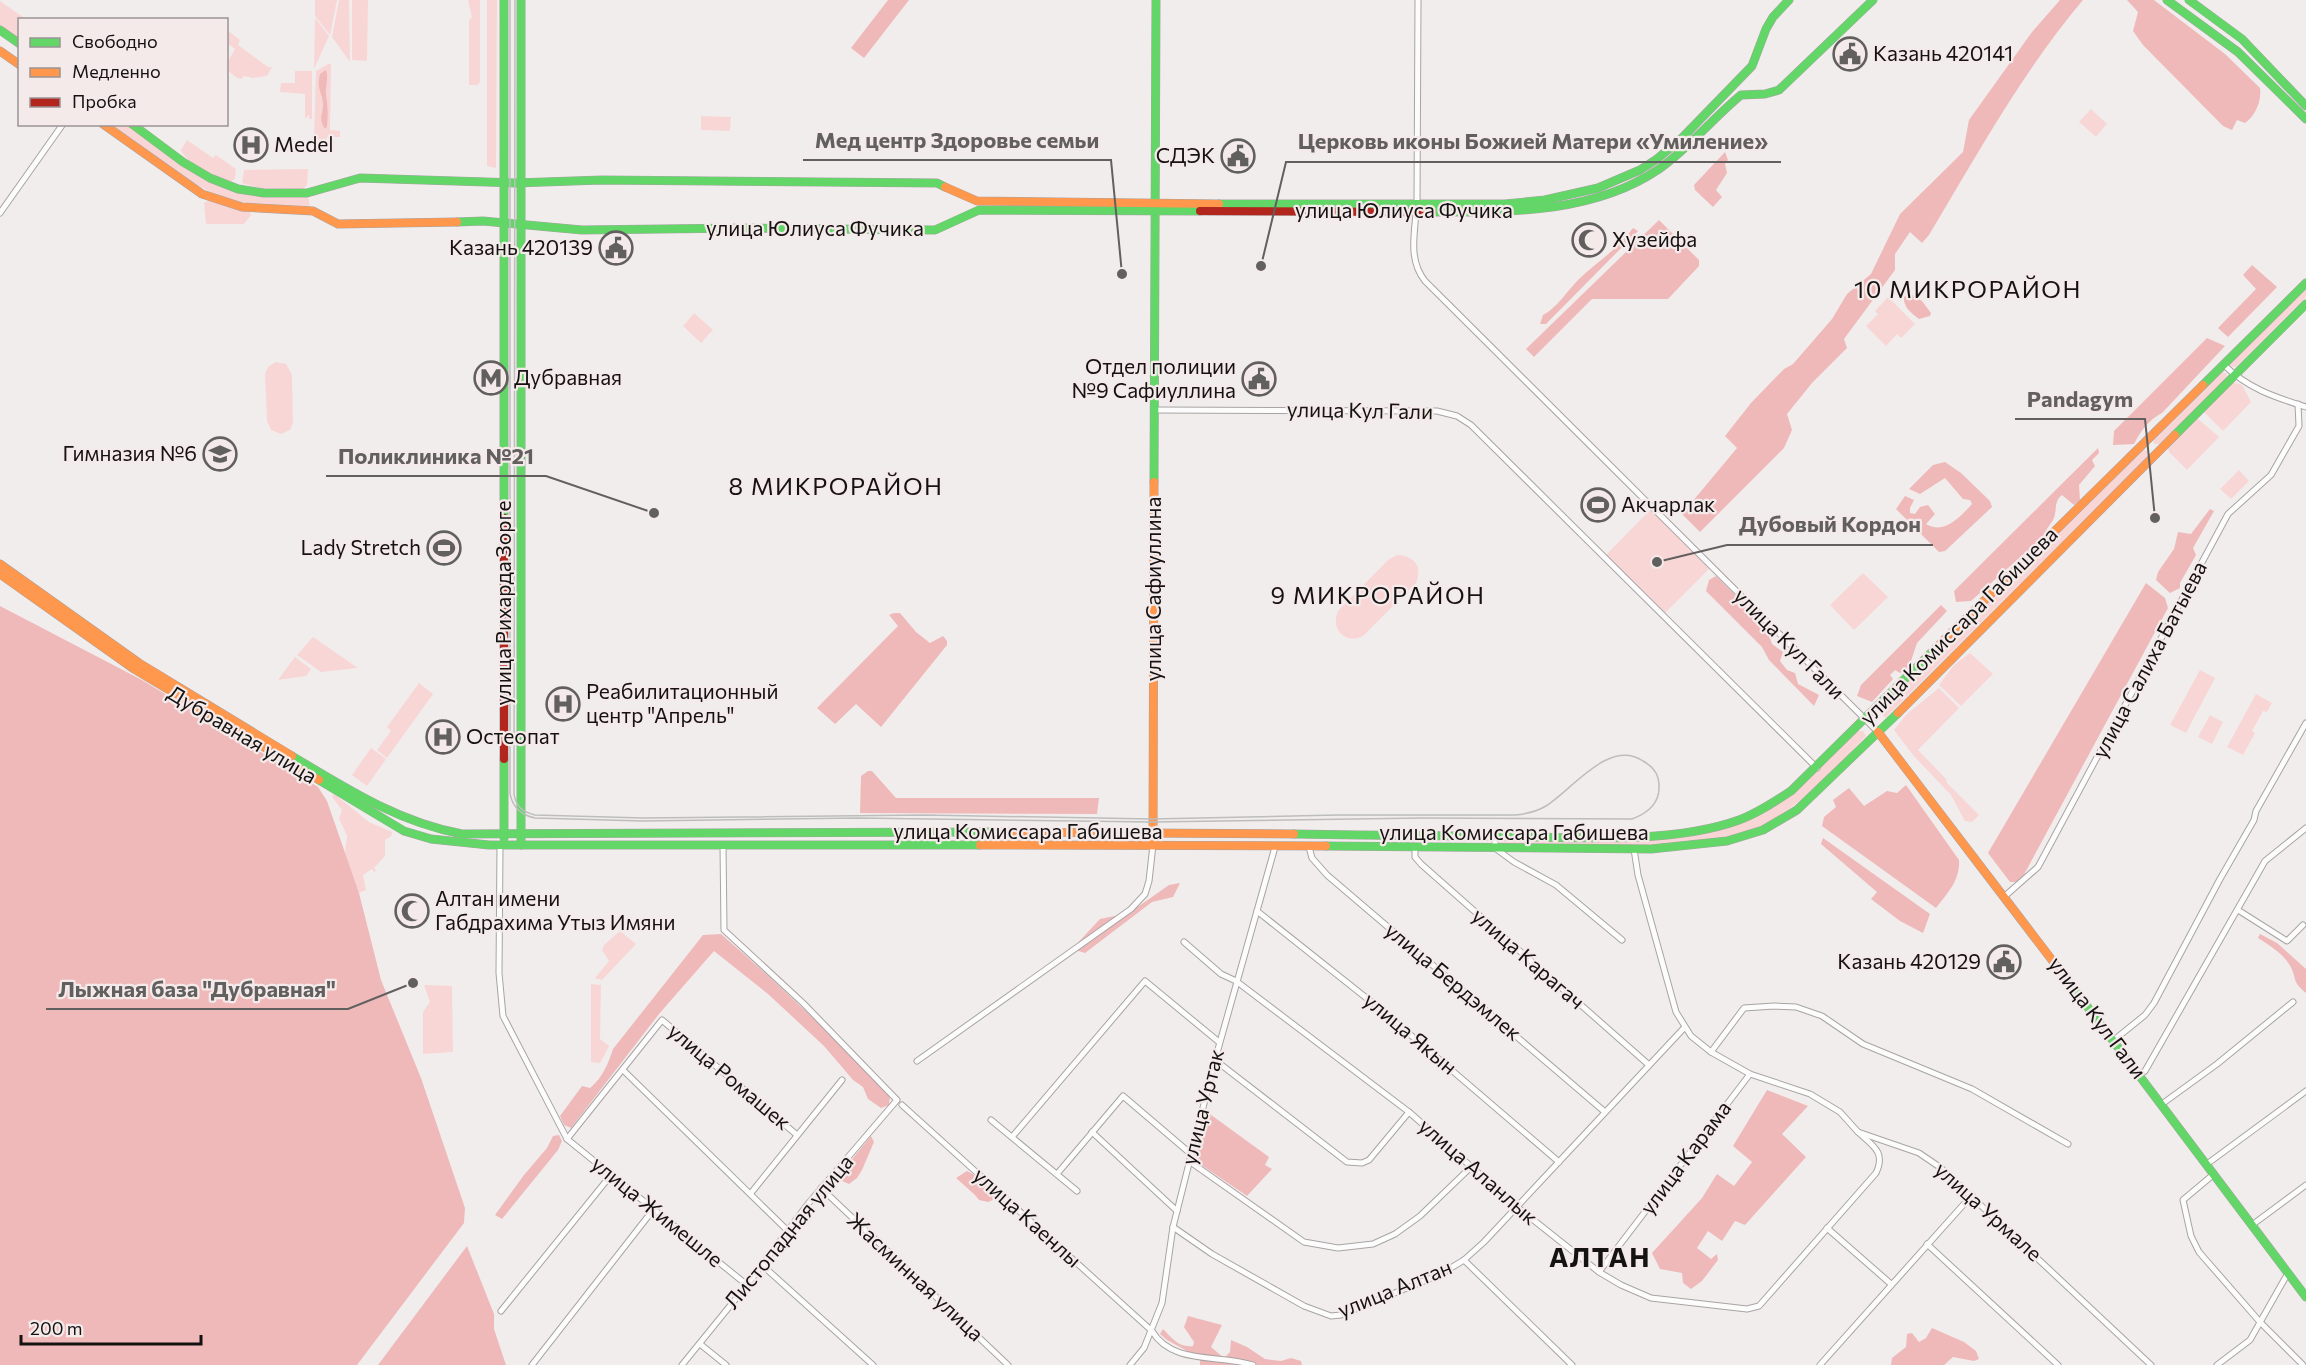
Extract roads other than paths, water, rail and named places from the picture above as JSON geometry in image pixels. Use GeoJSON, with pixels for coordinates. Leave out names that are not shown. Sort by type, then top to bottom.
{"type":"FeatureCollection","features":[{"type":"Feature","properties":{"kind":"street","name":"улица Рихарда Зорге"},"geometry":{"type":"LineString","coordinates":[[502,845],[505,834],[504,0]]}},
{"type":"Feature","properties":{"kind":"street","name":"улица Рихарда Зорге"},"geometry":{"type":"LineString","coordinates":[[521,0],[521,845]]}},
{"type":"Feature","properties":{"kind":"street","name":"улица Сафиуллина"},"geometry":{"type":"LineString","coordinates":[[917,1061],[1131,909],[1145,894],[1149,880],[1153,845],[1156,0]]}},
{"type":"Feature","properties":{"kind":"street","name":"улица Кул Гали"},"geometry":{"type":"LineString","coordinates":[[1418,0],[1414,261],[1418,273],[1878,732],[2005,896],[2306,1297]]}},
{"type":"Feature","properties":{"kind":"street","name":"улица Юлиуса Фучика"},"geometry":{"type":"LineString","coordinates":[[106,126],[202,194],[242,207],[313,211],[338,224],[483,221],[582,230],[741,228],[935,230],[979,210],[1416,208],[1515,203],[1545,200],[1598,188],[1640,170],[1667,152],[1744,76],[1756,61],[1769,23],[1789,0]]}},
{"type":"Feature","properties":{"kind":"street"},"geometry":{"type":"LineString","coordinates":[[1744,76],[1739,95],[1765,94],[1779,90],[1873,0]]}},
{"type":"Feature","properties":{"kind":"street"},"geometry":{"type":"LineString","coordinates":[[2167,0],[2238,52],[2306,119]]}},
{"type":"Feature","properties":{"kind":"street"},"geometry":{"type":"LineString","coordinates":[[2189,0],[2242,39],[2306,106]]}},
{"type":"Feature","properties":{"kind":"street"},"geometry":{"type":"LineString","coordinates":[[0,30],[18,43]]}},
{"type":"Feature","properties":{"kind":"street"},"geometry":{"type":"LineString","coordinates":[[0,51],[18,64]]}},
{"type":"Feature","properties":{"kind":"street"},"geometry":{"type":"LineString","coordinates":[[2283,96],[2289,89]]}},
{"type":"Feature","properties":{"kind":"street","name":"улица Юлиуса Фучика"},"geometry":{"type":"LineString","coordinates":[[1416,208],[1470,213],[1548,209],[1581,203],[1610,193],[1656,170],[1675,156],[1739,95]]}},
{"type":"Feature","properties":{"kind":"street"},"geometry":{"type":"LineString","coordinates":[[0,213],[62,126]]}},
{"type":"Feature","properties":{"kind":"street","name":"улица Юлиуса Фучика"},"geometry":{"type":"LineString","coordinates":[[135,126],[210,178],[237,189],[258,192],[310,193],[341,181],[360,178],[520,183],[602,180],[936,183],[977,201],[1157,208]]}},
{"type":"Feature","properties":{"kind":"street","name":"улица Комиссара Габишева"},"geometry":{"type":"LineString","coordinates":[[505,834],[1152,832],[1495,836],[1646,834],[1717,826],[1756,815],[1771,807],[1817,768],[2306,283]]}},
{"type":"Feature","properties":{"kind":"street","name":"улица Комиссара Габишева"},"geometry":{"type":"LineString","coordinates":[[502,845],[1153,845],[1634,849],[1699,846],[1740,838],[1765,830],[1797,810],[2306,304]]}},
{"type":"Feature","properties":{"kind":"street"},"geometry":{"type":"LineString","coordinates":[[2223,364],[2235,375],[2266,394],[2306,407]]}},
{"type":"Feature","properties":{"kind":"street"},"geometry":{"type":"LineString","coordinates":[[2298,404],[2299,426],[2306,430]]}},
{"type":"Feature","properties":{"kind":"street","name":"улица Кул Гали"},"geometry":{"type":"LineString","coordinates":[[1155,410],[1437,411],[1457,416],[1471,425],[1817,768]]}},
{"type":"Feature","properties":{"kind":"street","name":"улица Салиха Батыева"},"geometry":{"type":"LineString","coordinates":[[2005,896],[2038,867],[2228,514],[2271,475],[2299,426]]}},
{"type":"Feature","properties":{"kind":"street"},"geometry":{"type":"LineString","coordinates":[[2145,441],[2157,453]]}},
{"type":"Feature","properties":{"kind":"street","name":"Дубравная улица"},"geometry":{"type":"LineString","coordinates":[[0,564],[134,659],[365,800],[401,818],[433,829],[472,835],[505,834]]}},
{"type":"Feature","properties":{"kind":"street","name":"Дубравная улица"},"geometry":{"type":"LineString","coordinates":[[0,574],[134,669],[404,831],[454,843],[502,845]]}},
{"type":"Feature","properties":{"kind":"street"},"geometry":{"type":"LineString","coordinates":[[2114,1040],[2145,1015],[2154,1003],[2249,829],[2256,811],[2306,723]]}},
{"type":"Feature","properties":{"kind":"street"},"geometry":{"type":"LineString","coordinates":[[2139,1075],[2145,1071],[2265,861],[2306,828]]}},
{"type":"Feature","properties":{"kind":"street"},"geometry":{"type":"LineString","coordinates":[[1495,836],[1495,848],[1514,862],[1556,885],[1622,940]]}},
{"type":"Feature","properties":{"kind":"street"},"geometry":{"type":"LineString","coordinates":[[502,845],[499,973],[503,1016],[567,1139],[623,1070],[751,1192],[788,1231]]}},
{"type":"Feature","properties":{"kind":"street","name":"улица Каенлы"},"geometry":{"type":"LineString","coordinates":[[723,846],[724,930],[803,1003],[899,1102],[1152,1330],[1158,1342],[1186,1356],[1253,1365]]}},
{"type":"Feature","properties":{"kind":"street","name":"улица Уртак"},"geometry":{"type":"LineString","coordinates":[[1130,1365],[1144,1348],[1162,1303],[1173,1227],[1190,1158],[1219,1042],[1275,847]]}},
{"type":"Feature","properties":{"kind":"street","name":"улица Бердэмлек"},"geometry":{"type":"LineString","coordinates":[[1309,847],[1312,858],[1327,875],[1605,1112]]}},
{"type":"Feature","properties":{"kind":"street","name":"улица Карагач"},"geometry":{"type":"LineString","coordinates":[[1415,848],[1420,864],[1649,1065]]}},
{"type":"Feature","properties":{"kind":"street","name":"улица Урмале"},"geometry":{"type":"LineString","coordinates":[[1634,849],[1638,875],[1672,1001],[1684,1028],[1691,1036],[1711,1052],[1750,1074],[1810,1094],[1840,1112],[1858,1132],[1919,1153],[1941,1168],[2151,1365]]}},
{"type":"Feature","properties":{"kind":"street"},"geometry":{"type":"LineString","coordinates":[[2238,910],[2287,940],[2303,925]]}},
{"type":"Feature","properties":{"kind":"street","name":"улица Якын"},"geometry":{"type":"LineString","coordinates":[[1257,911],[1379,1008],[1559,1162]]}},
{"type":"Feature","properties":{"kind":"street","name":"улица Аланлык"},"geometry":{"type":"LineString","coordinates":[[1184,942],[1221,974],[1236,981],[1408,1112],[1517,1207],[1599,1272],[1651,1298],[1747,1309],[1759,1306],[1876,1173],[1881,1162],[1878,1151],[1858,1132]]}},
{"type":"Feature","properties":{"kind":"street"},"geometry":{"type":"LineString","coordinates":[[1012,1137],[1145,981],[1219,1042]]}},
{"type":"Feature","properties":{"kind":"street"},"geometry":{"type":"LineString","coordinates":[[2162,1104],[2217,1064],[2294,1002]]}},
{"type":"Feature","properties":{"kind":"street"},"geometry":{"type":"LineString","coordinates":[[1711,1052],[1744,1008],[1797,1007],[1822,1016],[1863,1044],[1972,1089],[2015,1111],[2068,1144]]}},
{"type":"Feature","properties":{"kind":"street","name":"улица Ромашек"},"geometry":{"type":"LineString","coordinates":[[623,1070],[662,1020],[797,1135]]}},
{"type":"Feature","properties":{"kind":"street","name":"улица Алтан"},"geometry":{"type":"LineString","coordinates":[[1173,1227],[1232,1266],[1304,1306],[1331,1316],[1341,1315],[1441,1274],[1464,1260],[1517,1207],[1684,1028]]}},
{"type":"Feature","properties":{"kind":"street"},"geometry":{"type":"LineString","coordinates":[[1215,1060],[1347,1162],[1362,1163],[1369,1160],[1408,1112]]}},
{"type":"Feature","properties":{"kind":"street","name":"улица Карама"},"geometry":{"type":"LineString","coordinates":[[1599,1272],[1750,1074]]}},
{"type":"Feature","properties":{"kind":"street"},"geometry":{"type":"LineString","coordinates":[[751,1192],[842,1080]]}},
{"type":"Feature","properties":{"kind":"street"},"geometry":{"type":"LineString","coordinates":[[2207,1164],[2306,1091]]}},
{"type":"Feature","properties":{"kind":"street"},"geometry":{"type":"LineString","coordinates":[[1057,1174],[1124,1096],[1190,1158],[1304,1242],[1338,1248],[1373,1244],[1395,1234],[1420,1216],[1472,1167]]}},
{"type":"Feature","properties":{"kind":"street","name":"Листопадная улица"},"geometry":{"type":"LineString","coordinates":[[682,1365],[821,1188],[899,1102]]}},
{"type":"Feature","properties":{"kind":"street"},"geometry":{"type":"LineString","coordinates":[[991,1120],[1077,1191]]}},
{"type":"Feature","properties":{"kind":"street"},"geometry":{"type":"LineString","coordinates":[[1092,1132],[1177,1211]]}},
{"type":"Feature","properties":{"kind":"street","name":"улица Жимешле"},"geometry":{"type":"LineString","coordinates":[[567,1139],[747,1285]]}},
{"type":"Feature","properties":{"kind":"street"},"geometry":{"type":"LineString","coordinates":[[2214,1174],[2183,1200],[2191,1236],[2199,1252],[2260,1322],[2302,1365]]}},
{"type":"Feature","properties":{"kind":"street"},"geometry":{"type":"LineString","coordinates":[[501,1311],[611,1175]]}},
{"type":"Feature","properties":{"kind":"street"},"geometry":{"type":"LineString","coordinates":[[2252,1225],[2306,1185]]}},
{"type":"Feature","properties":{"kind":"street","name":"Жасминная улица"},"geometry":{"type":"LineString","coordinates":[[821,1188],[1008,1365]]}},
{"type":"Feature","properties":{"kind":"street"},"geometry":{"type":"LineString","coordinates":[[1820,1365],[1972,1196]]}},
{"type":"Feature","properties":{"kind":"street"},"geometry":{"type":"LineString","coordinates":[[532,1365],[653,1210]]}},
{"type":"Feature","properties":{"kind":"street"},"geometry":{"type":"LineString","coordinates":[[1827,1228],[1891,1284]]}},
{"type":"Feature","properties":{"kind":"street"},"geometry":{"type":"LineString","coordinates":[[1927,1244],[2058,1365]]}},
{"type":"Feature","properties":{"kind":"street"},"geometry":{"type":"LineString","coordinates":[[1464,1260],[1572,1365]]}},
{"type":"Feature","properties":{"kind":"street"},"geometry":{"type":"LineString","coordinates":[[762,1265],[873,1365]]}},
{"type":"Feature","properties":{"kind":"street"},"geometry":{"type":"LineString","coordinates":[[2217,1365],[2250,1340],[2288,1273]]}},
{"type":"Feature","properties":{"kind":"street"},"geometry":{"type":"LineString","coordinates":[[700,1344],[726,1365]]}},
{"type":"Feature","properties":{"kind":"tram line"},"geometry":{"type":"LineString","coordinates":[[510,0],[510,794],[513,803],[522,813],[535,818],[643,821],[858,818],[1152,822],[1422,818],[1632,819],[1645,813],[1654,804],[1659,793],[1656,773],[1646,763],[1630,756],[1617,756],[1592,769],[1546,806],[1515,815],[1338,815],[1152,819],[924,815],[643,818],[535,815],[518,806],[514,794],[515,0]]}},
{"type":"Feature","properties":{"kind":"place","name":"Казань 420141"},"geometry":{"type":"Point","coordinates":[1850,54]}},
{"type":"Feature","properties":{"kind":"place","name":"Medel"},"geometry":{"type":"Point","coordinates":[251,145]}},
{"type":"Feature","properties":{"kind":"place","name":"СДЭК"},"geometry":{"type":"Point","coordinates":[1238,156]}},
{"type":"Feature","properties":{"kind":"place","name":"Хузейфа"},"geometry":{"type":"Point","coordinates":[1589,240]}},
{"type":"Feature","properties":{"kind":"place","name":"Казань 420139"},"geometry":{"type":"Point","coordinates":[616,248]}},
{"type":"Feature","properties":{"kind":"place","name":"Церковь иконы Божией Матери «Умиление»"},"geometry":{"type":"Point","coordinates":[1261,266]}},
{"type":"Feature","properties":{"kind":"place","name":"Мед центр Здоровье семьи"},"geometry":{"type":"Point","coordinates":[1122,274]}},
{"type":"Feature","properties":{"kind":"place","name":"Дубравная"},"geometry":{"type":"Point","coordinates":[491,378]}},
{"type":"Feature","properties":{"kind":"place","name":"Отдел полиции №9 Сафиуллина"},"geometry":{"type":"Point","coordinates":[1259,379]}},
{"type":"Feature","properties":{"kind":"place","name":"Гимназия №6"},"geometry":{"type":"Point","coordinates":[220,454]}},
{"type":"Feature","properties":{"kind":"place","name":"Акчарлак"},"geometry":{"type":"Point","coordinates":[1598,505]}},
{"type":"Feature","properties":{"kind":"place","name":"Поликлиника №21"},"geometry":{"type":"Point","coordinates":[654,513]}},
{"type":"Feature","properties":{"kind":"place","name":"Pandagym"},"geometry":{"type":"Point","coordinates":[2155,518]}},
{"type":"Feature","properties":{"kind":"place","name":"Lady Stretch"},"geometry":{"type":"Point","coordinates":[444,548]}},
{"type":"Feature","properties":{"kind":"place","name":"Дубовый Кордон"},"geometry":{"type":"Point","coordinates":[1657,562]}},
{"type":"Feature","properties":{"kind":"place","name":"Реабилитационный центр \"Апрель\""},"geometry":{"type":"Point","coordinates":[563,704]}},
{"type":"Feature","properties":{"kind":"place","name":"Остеопат"},"geometry":{"type":"Point","coordinates":[443,737]}},
{"type":"Feature","properties":{"kind":"place","name":"Алтан имени Габдрахима Утыз Имяни"},"geometry":{"type":"Point","coordinates":[412,911]}},
{"type":"Feature","properties":{"kind":"place","name":"Казань 420129"},"geometry":{"type":"Point","coordinates":[2004,962]}},
{"type":"Feature","properties":{"kind":"place","name":"Лыжная база \"Дубравная\""},"geometry":{"type":"Point","coordinates":[413,983]}},
{"type":"Feature","properties":{"kind":"district","name":"10 МИКРОРАЙОН"},"geometry":{"type":"Point","coordinates":[1968,290]}},
{"type":"Feature","properties":{"kind":"district","name":"8 МИКРОРАЙОН"},"geometry":{"type":"Point","coordinates":[836,487]}},
{"type":"Feature","properties":{"kind":"district","name":"9 МИКРОРАЙОН"},"geometry":{"type":"Point","coordinates":[1378,596]}},
{"type":"Feature","properties":{"kind":"district","name":"АЛТАН"},"geometry":{"type":"Point","coordinates":[1600,1258]}}]}
